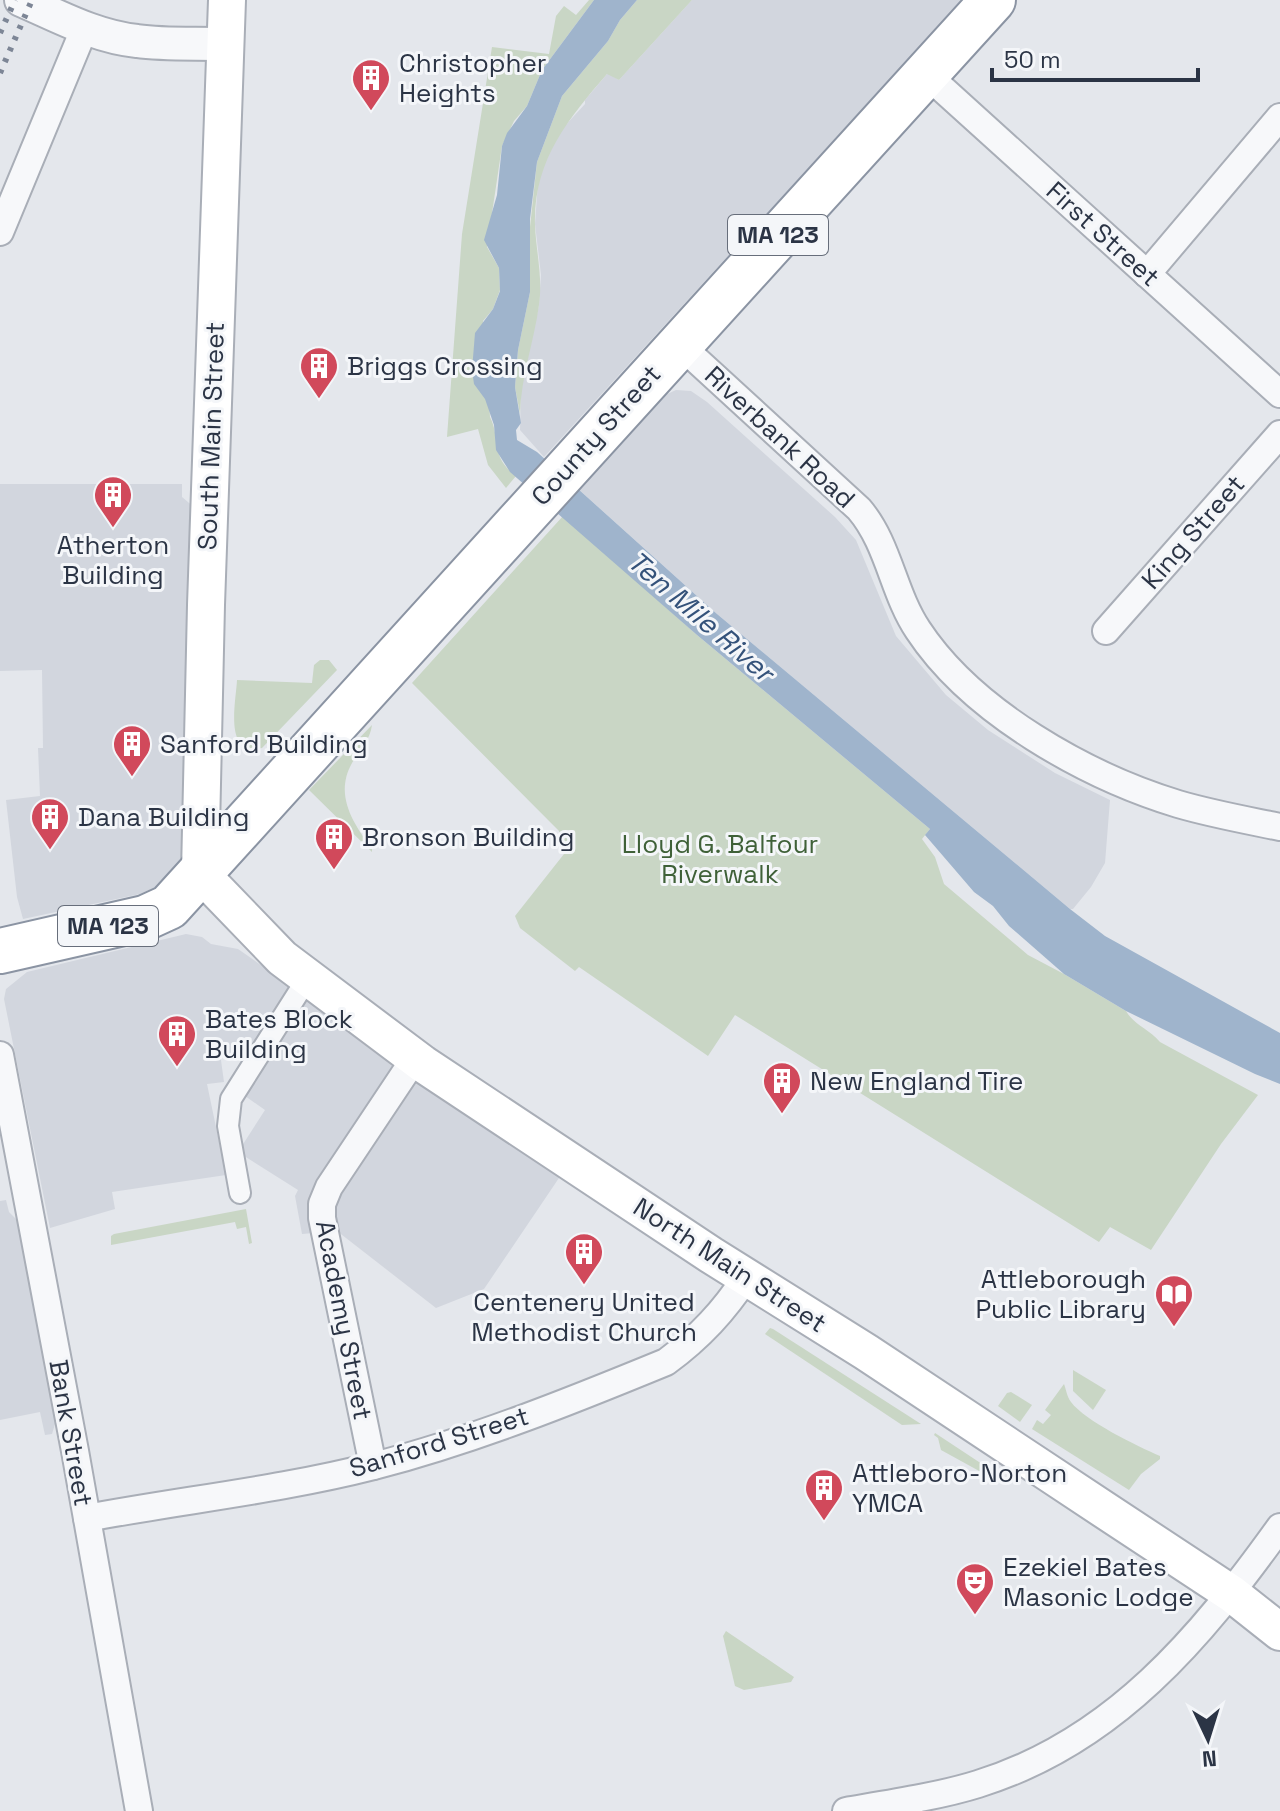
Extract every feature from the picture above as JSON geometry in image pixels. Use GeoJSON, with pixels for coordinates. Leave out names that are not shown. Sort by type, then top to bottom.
{"type":"FeatureCollection","features":[{"type":"Feature","properties":{"kind":"highway","name":"County Street"},"geometry":{"type":"LineString","coordinates":[[200,873],[993,0]]}},
{"type":"Feature","properties":{"kind":"highway","name":"MA 123"},"geometry":{"type":"LineString","coordinates":[[0,951],[158,914],[169,907],[200,873]]}},
{"type":"Feature","properties":{"kind":"main road","name":"South Main Street"},"geometry":{"type":"LineString","coordinates":[[200,873],[227,0]]}},
{"type":"Feature","properties":{"kind":"main road","name":"North Main Street"},"geometry":{"type":"LineString","coordinates":[[200,873],[259,936],[307,979],[415,1058],[1232,1594],[1280,1632]]}},
{"type":"Feature","properties":{"kind":"street"},"geometry":{"type":"LineString","coordinates":[[21,0],[85,27],[137,41],[224,44]]}},
{"type":"Feature","properties":{"kind":"street"},"geometry":{"type":"LineString","coordinates":[[0,232],[85,27]]}},
{"type":"Feature","properties":{"kind":"street","name":"First Street"},"geometry":{"type":"LineString","coordinates":[[926,74],[1280,394]]}},
{"type":"Feature","properties":{"kind":"street"},"geometry":{"type":"LineString","coordinates":[[1147,274],[1280,117]]}},
{"type":"Feature","properties":{"kind":"street","name":"Riverbank Road"},"geometry":{"type":"LineString","coordinates":[[679,344],[859,509],[879,540],[906,610],[917,629],[937,656],[1002,714],[1060,752],[1118,782],[1179,804],[1280,827]]}},
{"type":"Feature","properties":{"kind":"street","name":"King Street"},"geometry":{"type":"LineString","coordinates":[[1106,631],[1280,434]]}},
{"type":"Feature","properties":{"kind":"street"},"geometry":{"type":"LineString","coordinates":[[240,1193],[228,1126],[231,1099],[307,979]]}},
{"type":"Feature","properties":{"kind":"street","name":"Bank Street"},"geometry":{"type":"LineString","coordinates":[[0,1055],[139,1811]]}},
{"type":"Feature","properties":{"kind":"street","name":"Academy Street"},"geometry":{"type":"LineString","coordinates":[[373,1466],[322,1218],[322,1204],[329,1187],[415,1058]]}},
{"type":"Feature","properties":{"kind":"street","name":"Sanford Street"},"geometry":{"type":"LineString","coordinates":[[87,1518],[373,1466],[482,1432],[666,1362],[692,1343],[716,1319],[747,1276]]}},
{"type":"Feature","properties":{"kind":"street"},"geometry":{"type":"LineString","coordinates":[[846,1811],[978,1785],[1038,1761],[1110,1716],[1174,1661],[1232,1594],[1280,1527]]}},
{"type":"Feature","properties":{"kind":"shaded area"},"geometry":{"type":"Polygon","coordinates":[[[692,0],[962,0],[544,457],[520,430],[521,389],[539,305],[541,275],[535,224],[538,182],[561,130],[585,104],[585,100],[608,73],[619,80],[692,0]]]}},
{"type":"Feature","properties":{"kind":"shaded area"},"geometry":{"type":"Polygon","coordinates":[[[676,390],[691,391],[707,402],[835,517],[856,540],[896,636],[946,695],[988,730],[1055,773],[1110,800],[1105,863],[1073,909],[717,614],[576,487],[663,396],[676,390]]]}},
{"type":"Feature","properties":{"kind":"shaded area"},"geometry":{"type":"Polygon","coordinates":[[[0,484],[182,484],[182,497],[195,508],[183,743],[183,851],[179,869],[160,885],[140,894],[23,919],[17,897],[6,800],[40,796],[38,748],[43,748],[42,670],[0,671],[0,484]]]}},
{"type":"Feature","properties":{"kind":"shaded area"},"geometry":{"type":"Polygon","coordinates":[[[186,934],[202,937],[211,944],[238,949],[561,1175],[484,1289],[436,1308],[337,1231],[302,1234],[295,1196],[298,1190],[238,1152],[265,1110],[245,1096],[299,1013],[283,1002],[243,1062],[222,1050],[224,1082],[207,1084],[226,1175],[112,1192],[115,1209],[50,1228],[4,999],[6,989],[27,972],[186,934]]]}},
{"type":"Feature","properties":{"kind":"shaded area"},"geometry":{"type":"Polygon","coordinates":[[[6,1200],[9,1212],[21,1224],[58,1414],[52,1434],[45,1435],[40,1412],[0,1420],[0,1201],[6,1200]]]}},
{"type":"Feature","properties":{"kind":"green space"},"geometry":{"type":"Polygon","coordinates":[[[589,0],[594,0],[542,70],[527,106],[514,121],[502,146],[487,247],[499,268],[500,290],[493,309],[483,321],[490,417],[499,455],[516,476],[506,488],[488,465],[478,429],[447,437],[462,234],[492,47],[549,54],[556,16],[564,6],[576,15],[589,0]]]}},
{"type":"Feature","properties":{"kind":"green space"},"geometry":{"type":"Polygon","coordinates":[[[637,0],[692,0],[619,80],[607,74],[567,125],[547,161],[536,202],[539,305],[520,414],[515,387],[518,350],[530,292],[530,227],[537,162],[562,96],[637,0]]]}},
{"type":"Feature","properties":{"kind":"green space","name":"Lloyd G. Balfour Riverwalk"},"geometry":{"type":"Polygon","coordinates":[[[563,516],[697,635],[930,829],[922,839],[935,857],[944,884],[1028,955],[1126,1011],[1160,1042],[1258,1095],[1221,1144],[1151,1250],[1110,1227],[1099,1242],[735,1015],[708,1056],[579,967],[575,971],[520,928],[515,916],[564,854],[559,831],[412,683],[563,516]]]}},
{"type":"Feature","properties":{"kind":"green space"},"geometry":{"type":"Polygon","coordinates":[[[320,660],[329,660],[337,670],[262,748],[250,749],[242,745],[234,726],[237,680],[312,683],[314,665],[320,660]]]}},
{"type":"Feature","properties":{"kind":"green space"},"geometry":{"type":"Polygon","coordinates":[[[372,725],[347,775],[345,797],[353,819],[372,852],[309,790],[372,725]]]}},
{"type":"Feature","properties":{"kind":"green space"},"geometry":{"type":"Polygon","coordinates":[[[246,1209],[252,1243],[249,1244],[246,1227],[237,1229],[235,1222],[111,1245],[114,1234],[246,1209]]]}},
{"type":"Feature","properties":{"kind":"green space"},"geometry":{"type":"Polygon","coordinates":[[[770,1328],[921,1424],[902,1425],[765,1334],[770,1328]]]}},
{"type":"Feature","properties":{"kind":"green space"},"geometry":{"type":"Polygon","coordinates":[[[1073,1370],[1106,1390],[1093,1410],[1073,1391],[1073,1370]]]}},
{"type":"Feature","properties":{"kind":"green space"},"geometry":{"type":"Polygon","coordinates":[[[1064,1384],[1071,1402],[1088,1417],[1125,1440],[1160,1456],[1129,1490],[1032,1429],[1037,1420],[1043,1424],[1051,1415],[1045,1410],[1064,1384]]]}},
{"type":"Feature","properties":{"kind":"green space"},"geometry":{"type":"Polygon","coordinates":[[[1011,1392],[1032,1405],[1020,1422],[998,1406],[1011,1392]]]}},
{"type":"Feature","properties":{"kind":"green space"},"geometry":{"type":"Polygon","coordinates":[[[935,1433],[985,1466],[981,1472],[941,1450],[935,1433]]]}},
{"type":"Feature","properties":{"kind":"green space"},"geometry":{"type":"Polygon","coordinates":[[[726,1631],[794,1677],[791,1682],[744,1690],[735,1686],[723,1636],[726,1631]]]}},
{"type":"Feature","properties":{"kind":"water","name":"Ten Mile River"},"geometry":{"type":"Polygon","coordinates":[[[594,0],[637,0],[562,96],[537,162],[530,219],[530,292],[518,350],[515,387],[521,423],[516,430],[517,440],[537,452],[717,614],[1070,909],[1105,936],[1280,1033],[1280,1084],[1126,1011],[1064,974],[1009,926],[993,906],[974,892],[925,835],[930,829],[697,635],[510,472],[496,450],[494,425],[485,399],[474,384],[472,370],[475,333],[493,309],[500,291],[499,268],[484,240],[497,195],[502,146],[507,133],[527,106],[542,70],[594,0]]]}},
{"type":"Feature","properties":{"kind":"railway"},"geometry":{"type":"LineString","coordinates":[[0,33],[15,0]]}},
{"type":"Feature","properties":{"kind":"railway"},"geometry":{"type":"LineString","coordinates":[[0,73],[32,0]]}},
{"type":"Feature","properties":{"kind":"place","name":"Christopher Heights"},"geometry":{"type":"Point","coordinates":[371,112]}},
{"type":"Feature","properties":{"kind":"place","name":"Briggs Crossing"},"geometry":{"type":"Point","coordinates":[319,400]}},
{"type":"Feature","properties":{"kind":"place","name":"Atherton Building"},"geometry":{"type":"Point","coordinates":[113,529]}},
{"type":"Feature","properties":{"kind":"place","name":"Sanford Building"},"geometry":{"type":"Point","coordinates":[132,778]}},
{"type":"Feature","properties":{"kind":"place","name":"Dana Building"},"geometry":{"type":"Point","coordinates":[50,851]}},
{"type":"Feature","properties":{"kind":"place","name":"Bronson Building"},"geometry":{"type":"Point","coordinates":[334,871]}},
{"type":"Feature","properties":{"kind":"place","name":"Bates Block Building"},"geometry":{"type":"Point","coordinates":[177,1068]}},
{"type":"Feature","properties":{"kind":"place","name":"New England Tire"},"geometry":{"type":"Point","coordinates":[782,1115]}},
{"type":"Feature","properties":{"kind":"place","name":"Centenery United Methodist Church"},"geometry":{"type":"Point","coordinates":[584,1286]}},
{"type":"Feature","properties":{"kind":"place","name":"Attleborough Public Library"},"geometry":{"type":"Point","coordinates":[1174,1328]}},
{"type":"Feature","properties":{"kind":"place","name":"Attleboro-Norton YMCA"},"geometry":{"type":"Point","coordinates":[824,1522]}},
{"type":"Feature","properties":{"kind":"place","name":"Ezekiel Bates Masonic Lodge"},"geometry":{"type":"Point","coordinates":[975,1616]}}]}
